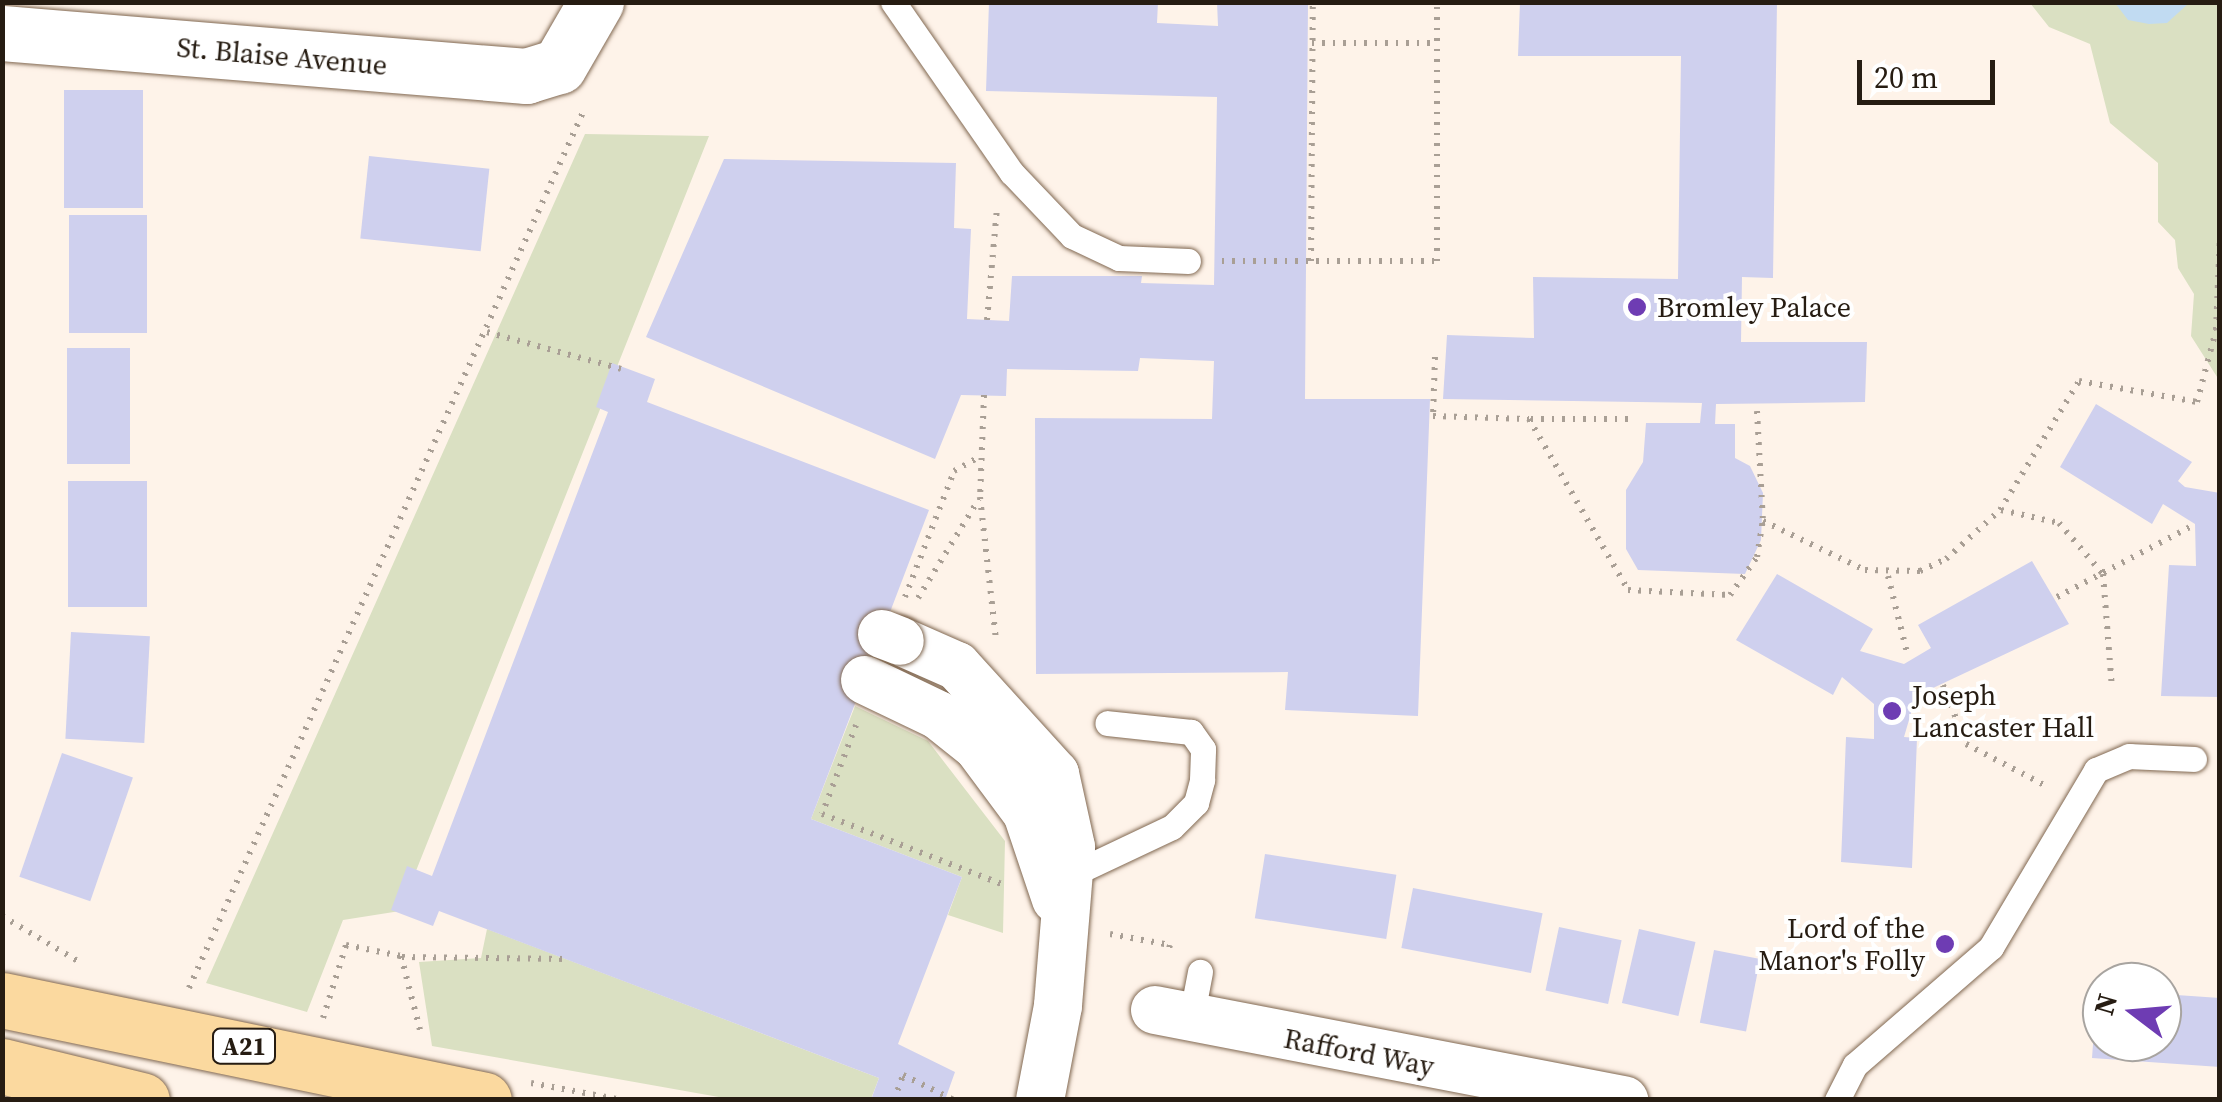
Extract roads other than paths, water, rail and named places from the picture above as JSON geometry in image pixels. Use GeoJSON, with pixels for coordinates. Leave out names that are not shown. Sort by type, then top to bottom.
{"type":"FeatureCollection","features":[{"type":"Feature","properties":{"kind":"main road","name":"A21"},"geometry":{"type":"LineString","coordinates":[[2,1000],[484,1100]]}},
{"type":"Feature","properties":{"kind":"main road"},"geometry":{"type":"LineString","coordinates":[[2,1066],[142,1100]]}},
{"type":"Feature","properties":{"kind":"street","name":"St. Blaise Avenue"},"geometry":{"type":"LineString","coordinates":[[2,33],[526,76],[560,66],[596,2]]}},
{"type":"Feature","properties":{"kind":"street"},"geometry":{"type":"LineString","coordinates":[[899,626],[957,666],[1055,774],[1072,847],[1061,895],[1040,1100]]}},
{"type":"Feature","properties":{"kind":"street"},"geometry":{"type":"LineString","coordinates":[[864,680],[938,715],[978,746],[1027,813],[1061,895]]}},
{"type":"Feature","properties":{"kind":"street","name":"Rafford Way"},"geometry":{"type":"LineString","coordinates":[[1173,1015],[1624,1100]]}},
{"type":"Feature","properties":{"kind":"lane"},"geometry":{"type":"LineString","coordinates":[[893,2],[1012,173],[1092,248],[1188,261]]}},
{"type":"Feature","properties":{"kind":"lane"},"geometry":{"type":"LineString","coordinates":[[1061,895],[1172,828],[1196,803],[1204,748],[1191,732],[1107,723]]}},
{"type":"Feature","properties":{"kind":"lane"},"geometry":{"type":"LineString","coordinates":[[1837,1100],[1855,1065],[1991,948],[2075,796],[2096,770],[2129,756],[2194,759]]}},
{"type":"Feature","properties":{"kind":"lane"},"geometry":{"type":"LineString","coordinates":[[1173,1015],[1200,972]]}},
{"type":"Feature","properties":{"kind":"water"},"geometry":{"type":"Polygon","coordinates":[[[2115,3],[2189,3],[2167,23],[2149,24],[2128,20],[2115,3]]]}},
{"type":"Feature","properties":{"kind":"place","name":"Bromley Palace"},"geometry":{"type":"Point","coordinates":[1637,307]}},
{"type":"Feature","properties":{"kind":"place","name":"Joseph Lancaster Hall"},"geometry":{"type":"Point","coordinates":[1892,711]}},
{"type":"Feature","properties":{"kind":"place","name":"Lord of the Manor's Folly"},"geometry":{"type":"Point","coordinates":[1945,944]}}]}
